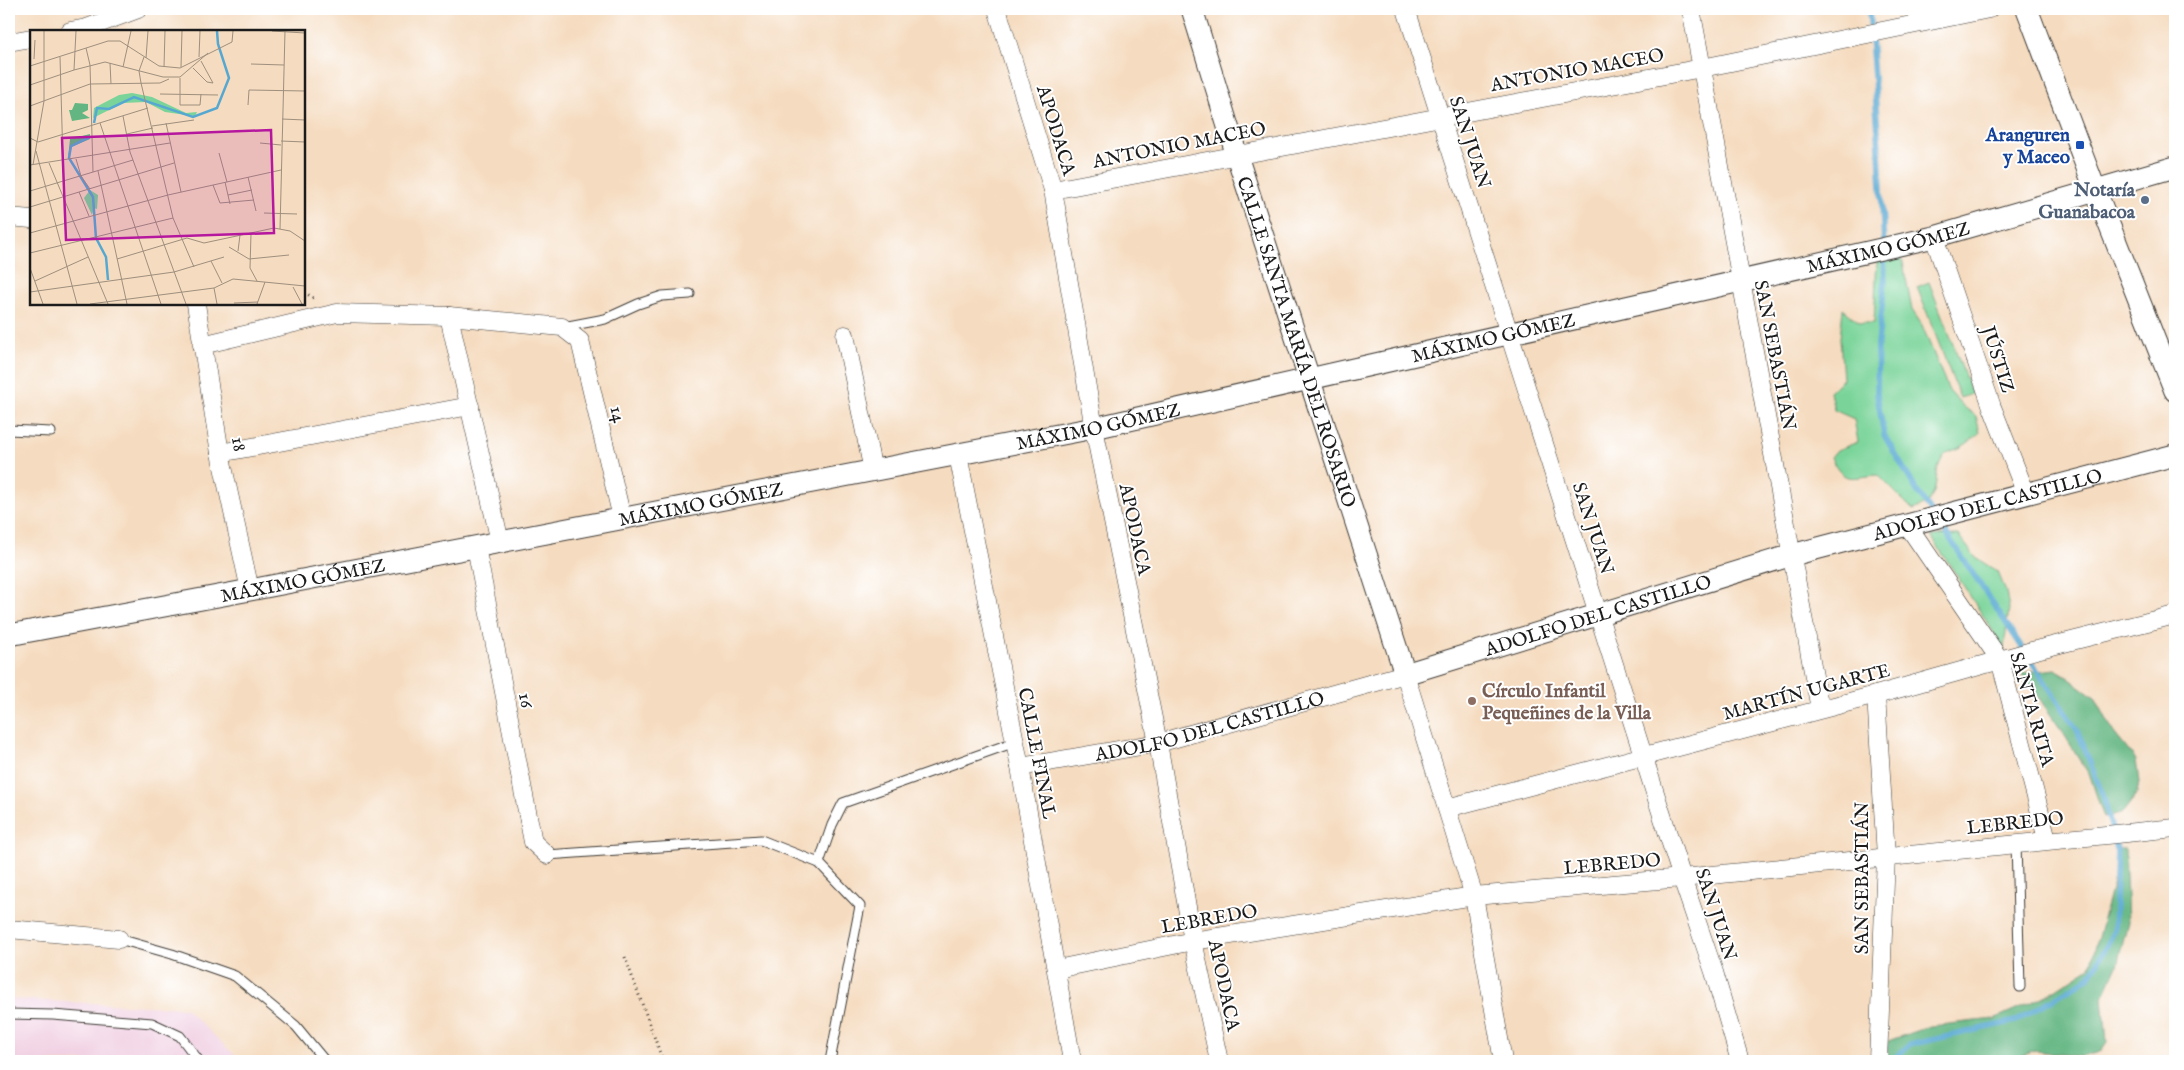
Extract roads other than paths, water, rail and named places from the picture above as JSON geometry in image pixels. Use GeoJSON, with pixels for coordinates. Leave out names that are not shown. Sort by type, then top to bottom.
{"type":"FeatureCollection","features":[{"type":"Feature","properties":{"kind":"street"},"geometry":{"type":"LineString","coordinates":[[76,30],[87,28],[138,9]]}},
{"type":"Feature","properties":{"kind":"street","name":"APODACA"},"geometry":{"type":"LineString","coordinates":[[997,9],[1053,190],[1094,428],[1158,744],[1193,941],[1219,1061]]}},
{"type":"Feature","properties":{"kind":"street","name":"CALLE SANTA MARÍA DEL ROSARIO"},"geometry":{"type":"LineString","coordinates":[[1192,9],[1237,156],[1405,674]]}},
{"type":"Feature","properties":{"kind":"street","name":"SAN JUAN"},"geometry":{"type":"LineString","coordinates":[[1406,9],[1682,878],[1714,972],[1740,1061]]}},
{"type":"Feature","properties":{"kind":"street","name":"SAN SEBASTIÁN"},"geometry":{"type":"LineString","coordinates":[[1691,9],[1820,709]]}},
{"type":"Feature","properties":{"kind":"street","name":"ANTONIO MACEO"},"geometry":{"type":"LineString","coordinates":[[1053,190],[1702,68],[1989,9]]}},
{"type":"Feature","properties":{"kind":"street"},"geometry":{"type":"LineString","coordinates":[[2027,9],[2095,189],[2175,391]]}},
{"type":"Feature","properties":{"kind":"street"},"geometry":{"type":"LineString","coordinates":[[9,42],[30,38]]}},
{"type":"Feature","properties":{"kind":"street","name":"MÁXIMO GÓMEZ"},"geometry":{"type":"LineString","coordinates":[[9,635],[1094,428],[1874,249],[1934,237],[2175,166]]}},
{"type":"Feature","properties":{"kind":"street"},"geometry":{"type":"LineString","coordinates":[[9,217],[30,218]]}},
{"type":"Feature","properties":{"kind":"street","name":"JÚSTIZ"},"geometry":{"type":"LineString","coordinates":[[1934,237],[1992,407],[2026,494]]}},
{"type":"Feature","properties":{"kind":"street","name":"18"},"geometry":{"type":"LineString","coordinates":[[196,305],[220,453],[250,590]]}},
{"type":"Feature","properties":{"kind":"street"},"geometry":{"type":"LineString","coordinates":[[202,344],[337,313],[449,316],[562,327]]}},
{"type":"Feature","properties":{"kind":"street"},"geometry":{"type":"LineString","coordinates":[[449,316],[500,542]]}},
{"type":"Feature","properties":{"kind":"street","name":"14"},"geometry":{"type":"LineString","coordinates":[[562,327],[580,342],[622,518]]}},
{"type":"Feature","properties":{"kind":"street"},"geometry":{"type":"LineString","coordinates":[[846,335],[873,471]]}},
{"type":"Feature","properties":{"kind":"street"},"geometry":{"type":"LineString","coordinates":[[220,453],[470,406]]}},
{"type":"Feature","properties":{"kind":"street","name":"CALLE FINAL"},"geometry":{"type":"LineString","coordinates":[[958,455],[1020,767],[1072,1061]]}},
{"type":"Feature","properties":{"kind":"street","name":"ADOLFO DEL CASTILLO"},"geometry":{"type":"LineString","coordinates":[[1020,767],[1158,744],[1405,674],[1598,613],[1792,555],[2175,455]]}},
{"type":"Feature","properties":{"kind":"street","name":"SANTA RITA"},"geometry":{"type":"LineString","coordinates":[[1913,524],[2006,658],[2047,840]]}},
{"type":"Feature","properties":{"kind":"street","name":"16"},"geometry":{"type":"LineString","coordinates":[[476,547],[533,842],[547,855]]}},
{"type":"Feature","properties":{"kind":"street","name":"MARTÍN UGARTE"},"geometry":{"type":"LineString","coordinates":[[1447,808],[1876,695],[2032,651],[2175,616]]}},
{"type":"Feature","properties":{"kind":"street"},"geometry":{"type":"LineString","coordinates":[[1405,674],[1474,896],[1503,1061]]}},
{"type":"Feature","properties":{"kind":"street","name":"SAN SEBASTIÁN"},"geometry":{"type":"LineString","coordinates":[[1876,695],[1886,856],[1878,1061]]}},
{"type":"Feature","properties":{"kind":"street","name":"LEBREDO"},"geometry":{"type":"LineString","coordinates":[[1057,969],[1193,941],[1474,896],[1682,878],[2175,828]]}},
{"type":"Feature","properties":{"kind":"street"},"geometry":{"type":"LineString","coordinates":[[9,928],[119,939]]}},
{"type":"Feature","properties":{"kind":"lane"},"geometry":{"type":"LineString","coordinates":[[562,327],[605,319],[662,296],[690,294]]}},
{"type":"Feature","properties":{"kind":"lane"},"geometry":{"type":"LineString","coordinates":[[9,430],[51,432]]}},
{"type":"Feature","properties":{"kind":"lane"},"geometry":{"type":"LineString","coordinates":[[819,863],[832,825],[843,804],[1015,742]]}},
{"type":"Feature","properties":{"kind":"lane"},"geometry":{"type":"LineString","coordinates":[[547,855],[761,840],[819,863],[860,906],[830,1061]]}},
{"type":"Feature","properties":{"kind":"lane"},"geometry":{"type":"LineString","coordinates":[[2016,843],[2020,987]]}},
{"type":"Feature","properties":{"kind":"lane"},"geometry":{"type":"LineString","coordinates":[[119,939],[172,954],[235,976],[296,1026],[325,1061]]}},
{"type":"Feature","properties":{"kind":"lane"},"geometry":{"type":"LineString","coordinates":[[9,1014],[53,1015],[152,1023],[180,1036],[199,1061]]}},
{"type":"Feature","properties":{"kind":"waterway"},"geometry":{"type":"LineString","coordinates":[[1869,9],[1884,244]]}},
{"type":"Feature","properties":{"kind":"waterway"},"geometry":{"type":"LineString","coordinates":[[1884,253],[1885,282],[1878,343],[1877,395],[1884,435],[1933,514]]}},
{"type":"Feature","properties":{"kind":"waterway"},"geometry":{"type":"LineString","coordinates":[[1891,1061],[1909,1045],[2016,1021],[2090,977],[2114,932],[2117,849],[2103,795],[2077,730],[1938,521]]}},
{"type":"Feature","properties":{"kind":"place","name":"Aranguren y Maceo"},"geometry":{"type":"Point","coordinates":[2080,145]}},
{"type":"Feature","properties":{"kind":"place","name":"Notaría Guanabacoa"},"geometry":{"type":"Point","coordinates":[2145,200]}},
{"type":"Feature","properties":{"kind":"place","name":"Círculo Infantil Pequeñines de la Villa"},"geometry":{"type":"Point","coordinates":[1472,701]}}]}
